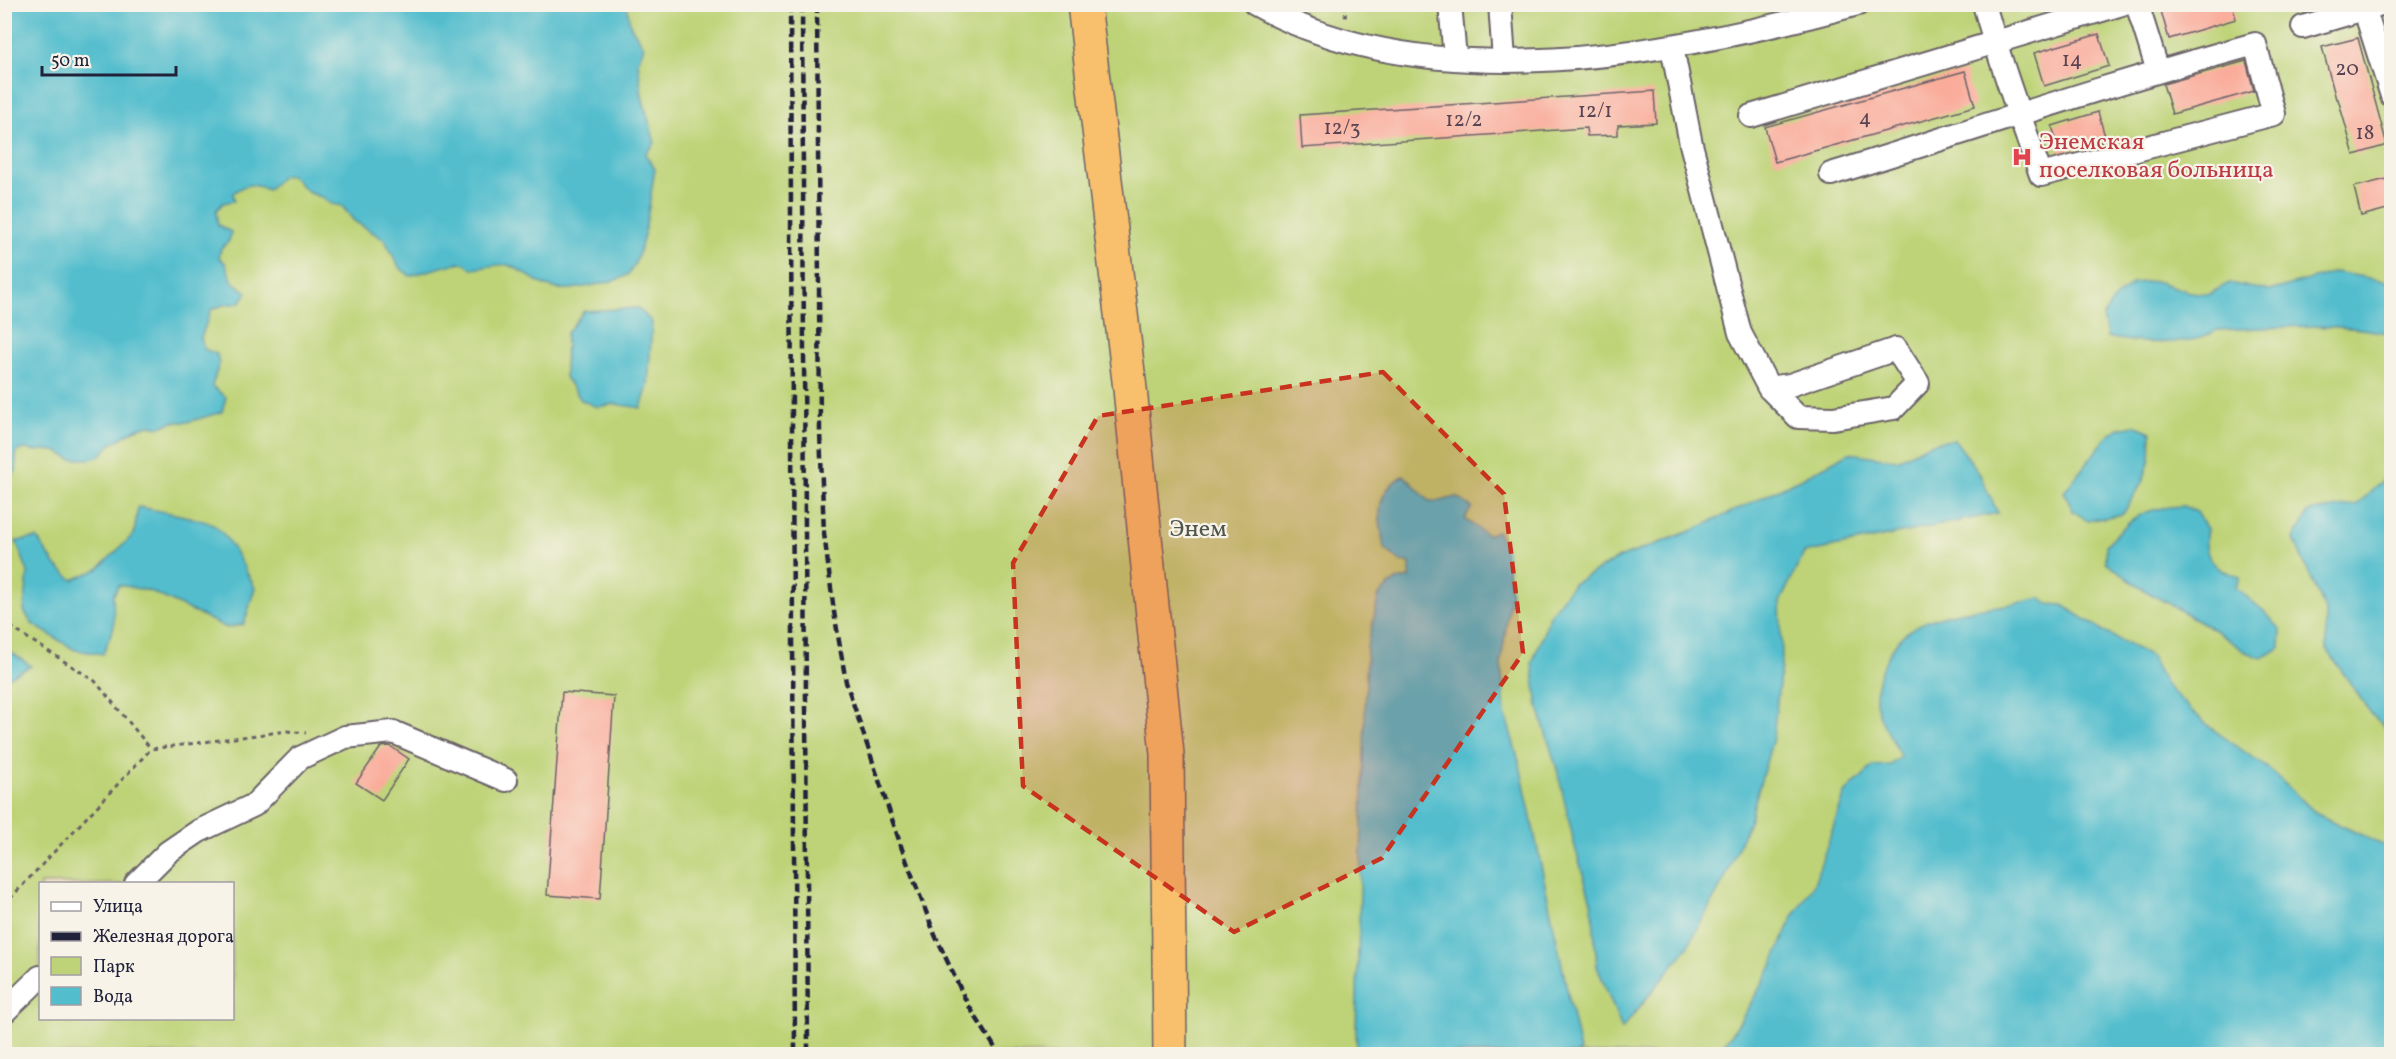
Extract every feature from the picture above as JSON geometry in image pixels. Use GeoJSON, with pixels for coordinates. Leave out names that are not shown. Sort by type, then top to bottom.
{"type":"FeatureCollection","features":[{"type":"Feature","properties":{"kind":"highway"},"geometry":{"type":"LineString","coordinates":[[1084,4],[1130,389],[1167,754],[1170,1054]]}},
{"type":"Feature","properties":{"kind":"street"},"geometry":{"type":"LineString","coordinates":[[1256,4],[1281,19],[1340,41],[1418,55],[1504,60],[1620,55],[1672,47],[1819,10],[1858,4]]}},
{"type":"Feature","properties":{"kind":"street"},"geometry":{"type":"LineString","coordinates":[[1450,4],[1455,58]]}},
{"type":"Feature","properties":{"kind":"street"},"geometry":{"type":"LineString","coordinates":[[1500,4],[1504,60]]}},
{"type":"Feature","properties":{"kind":"street"},"geometry":{"type":"LineString","coordinates":[[1831,174],[2019,115],[2158,71],[2255,44],[2274,114],[2041,174],[2019,115],[1995,44],[1984,4]]}},
{"type":"Feature","properties":{"kind":"street"},"geometry":{"type":"LineString","coordinates":[[1751,116],[2122,4]]}},
{"type":"Feature","properties":{"kind":"street"},"geometry":{"type":"LineString","coordinates":[[2137,4],[2158,71]]}},
{"type":"Feature","properties":{"kind":"street"},"geometry":{"type":"LineString","coordinates":[[2303,27],[2373,8],[2391,96]]}},
{"type":"Feature","properties":{"kind":"street"},"geometry":{"type":"LineString","coordinates":[[1672,47],[1691,144],[1740,333],[1769,388],[1798,417],[1833,418],[1894,408],[1918,383],[1896,349],[1790,385],[1769,388]]}},
{"type":"Feature","properties":{"kind":"street"},"geometry":{"type":"LineString","coordinates":[[138,882],[168,852],[199,831],[254,805],[300,758],[345,737],[393,732],[506,780]]}},
{"type":"Feature","properties":{"kind":"street"},"geometry":{"type":"LineString","coordinates":[[4,1012],[39,978]]}},
{"type":"Feature","properties":{"kind":"path"},"geometry":{"type":"LineString","coordinates":[[4,620],[15,630],[95,681],[151,749]]}},
{"type":"Feature","properties":{"kind":"path"},"geometry":{"type":"LineString","coordinates":[[4,905],[151,749],[287,731],[345,737]]}},
{"type":"Feature","properties":{"kind":"highlighted area"},"geometry":{"type":"Polygon","coordinates":[[[1383,372],[1504,494],[1523,653],[1382,858],[1234,932],[1023,786],[1013,563],[1098,416],[1383,372]]]}},
{"type":"Feature","properties":{"kind":"green space","name":"Энем"},"geometry":{"type":"Polygon","coordinates":[[[5,5],[2391,5],[2391,1054],[5,1054],[5,5]]]}},
{"type":"Feature","properties":{"kind":"water"},"geometry":{"type":"Polygon","coordinates":[[[5,4],[627,5],[630,25],[644,47],[638,61],[642,96],[655,143],[645,154],[655,169],[639,254],[634,266],[625,276],[574,289],[547,286],[514,267],[505,265],[472,269],[464,263],[456,263],[410,276],[399,267],[385,240],[354,221],[342,206],[332,204],[308,192],[291,175],[283,176],[267,190],[254,185],[242,187],[233,193],[234,201],[223,203],[216,211],[218,225],[231,232],[229,241],[221,248],[219,257],[225,263],[233,282],[247,292],[240,303],[223,305],[211,310],[201,338],[204,349],[217,354],[219,364],[212,386],[226,397],[222,412],[188,422],[172,422],[160,427],[149,425],[136,429],[111,444],[100,456],[90,459],[70,459],[59,452],[24,449],[16,452],[16,471],[5,485],[5,4]]]}},
{"type":"Feature","properties":{"kind":"water"},"geometry":{"type":"Polygon","coordinates":[[[2335,272],[2391,282],[2391,334],[2370,330],[2304,326],[2217,330],[2207,336],[2179,342],[2133,341],[2107,337],[2103,316],[2114,299],[2133,283],[2156,281],[2190,292],[2209,294],[2229,283],[2269,291],[2335,272]]]}},
{"type":"Feature","properties":{"kind":"water"},"geometry":{"type":"Polygon","coordinates":[[[638,308],[652,322],[648,386],[641,408],[615,404],[597,407],[581,400],[565,377],[566,334],[584,311],[638,308]]]}},
{"type":"Feature","properties":{"kind":"water"},"geometry":{"type":"Polygon","coordinates":[[[2135,425],[2151,432],[2150,461],[2142,483],[2123,514],[2088,521],[2073,511],[2064,492],[2107,437],[2119,428],[2135,425]]]}},
{"type":"Feature","properties":{"kind":"water"},"geometry":{"type":"Polygon","coordinates":[[[1954,439],[1978,471],[1998,513],[1804,553],[1780,602],[1782,657],[1773,738],[1750,819],[1724,880],[1687,948],[1622,1029],[1597,966],[1592,905],[1575,847],[1558,773],[1538,707],[1532,663],[1551,613],[1573,584],[1619,558],[1696,529],[1849,453],[1898,460],[1929,444],[1954,439]]]}},
{"type":"Feature","properties":{"kind":"water"},"geometry":{"type":"Polygon","coordinates":[[[2391,472],[2391,733],[2372,715],[2326,648],[2326,611],[2294,540],[2308,512],[2358,504],[2391,472]]]}},
{"type":"Feature","properties":{"kind":"water"},"geometry":{"type":"Polygon","coordinates":[[[1404,475],[1429,501],[1456,497],[1472,507],[1465,519],[1487,535],[1497,531],[1505,546],[1511,594],[1501,662],[1505,713],[1520,765],[1580,1051],[1577,1054],[1357,1054],[1367,647],[1379,595],[1396,580],[1410,578],[1410,563],[1400,561],[1384,548],[1380,516],[1380,507],[1387,490],[1404,475]]]}},
{"type":"Feature","properties":{"kind":"water"},"geometry":{"type":"Polygon","coordinates":[[[2183,506],[2197,512],[2207,529],[2206,548],[2212,561],[2223,570],[2240,577],[2236,588],[2264,611],[2281,630],[2280,648],[2262,658],[2244,651],[2215,630],[2139,587],[2106,562],[2106,545],[2132,520],[2158,509],[2183,506]]]}},
{"type":"Feature","properties":{"kind":"water"},"geometry":{"type":"Polygon","coordinates":[[[138,507],[200,520],[215,526],[220,531],[237,555],[255,588],[244,624],[227,628],[150,591],[119,585],[113,596],[114,626],[103,654],[75,650],[32,624],[24,611],[28,572],[16,541],[37,538],[56,566],[73,580],[98,569],[134,534],[138,507]]]}},
{"type":"Feature","properties":{"kind":"water"},"geometry":{"type":"Polygon","coordinates":[[[2040,598],[2048,604],[2063,605],[2108,634],[2151,656],[2166,685],[2190,709],[2211,728],[2269,769],[2317,814],[2391,849],[2391,1054],[1717,1054],[1741,1020],[1770,970],[1793,917],[1814,884],[1845,793],[1873,766],[1890,765],[1900,757],[1881,720],[1876,701],[1884,663],[1896,644],[1910,630],[1944,616],[2040,598]]]}},
{"type":"Feature","properties":{"kind":"water"},"geometry":{"type":"Polygon","coordinates":[[[5,648],[31,666],[9,677],[5,683],[5,648]]]}},
{"type":"Feature","properties":{"kind":"building"},"geometry":{"type":"Polygon","coordinates":[[[2159,4],[2232,4],[2236,19],[2169,39],[2159,4]]]}},
{"type":"Feature","properties":{"kind":"building"},"geometry":{"type":"Polygon","coordinates":[[[2099,34],[2109,66],[2044,86],[2034,53],[2099,34]]]}},
{"type":"Feature","properties":{"kind":"building"},"geometry":{"type":"Polygon","coordinates":[[[2358,38],[2387,145],[2354,155],[2322,47],[2358,38]]]}},
{"type":"Feature","properties":{"kind":"building"},"geometry":{"type":"Polygon","coordinates":[[[2246,61],[2254,91],[2172,114],[2163,84],[2246,61]]]}},
{"type":"Feature","properties":{"kind":"building"},"geometry":{"type":"Polygon","coordinates":[[[1965,71],[1975,106],[1775,162],[1765,127],[1965,71]]]}},
{"type":"Feature","properties":{"kind":"building"},"geometry":{"type":"Polygon","coordinates":[[[1654,91],[1656,123],[1618,125],[1618,135],[1587,136],[1586,128],[1302,148],[1300,115],[1654,91]]]}},
{"type":"Feature","properties":{"kind":"building"},"geometry":{"type":"Polygon","coordinates":[[[2098,112],[2106,140],[2060,153],[2052,126],[2098,112]]]}},
{"type":"Feature","properties":{"kind":"building"},"geometry":{"type":"Polygon","coordinates":[[[2391,178],[2391,208],[2361,216],[2354,187],[2391,178]]]}},
{"type":"Feature","properties":{"kind":"building"},"geometry":{"type":"Polygon","coordinates":[[[562,692],[614,696],[600,899],[547,895],[562,692]]]}},
{"type":"Feature","properties":{"kind":"building"},"geometry":{"type":"Polygon","coordinates":[[[390,746],[409,759],[382,800],[356,783],[381,747],[390,746]]]}},
{"type":"Feature","properties":{"kind":"railway"},"geometry":{"type":"LineString","coordinates":[[790,4],[795,1054]]}},
{"type":"Feature","properties":{"kind":"railway"},"geometry":{"type":"LineString","coordinates":[[802,4],[808,1054]]}},
{"type":"Feature","properties":{"kind":"railway"},"geometry":{"type":"LineString","coordinates":[[817,4],[820,432],[824,533],[846,682],[902,849],[935,935],[967,1003],[999,1054]]}},
{"type":"Feature","properties":{"kind":"place","name":"Энемская поселковая больница"},"geometry":{"type":"Point","coordinates":[2022,157]}}]}
